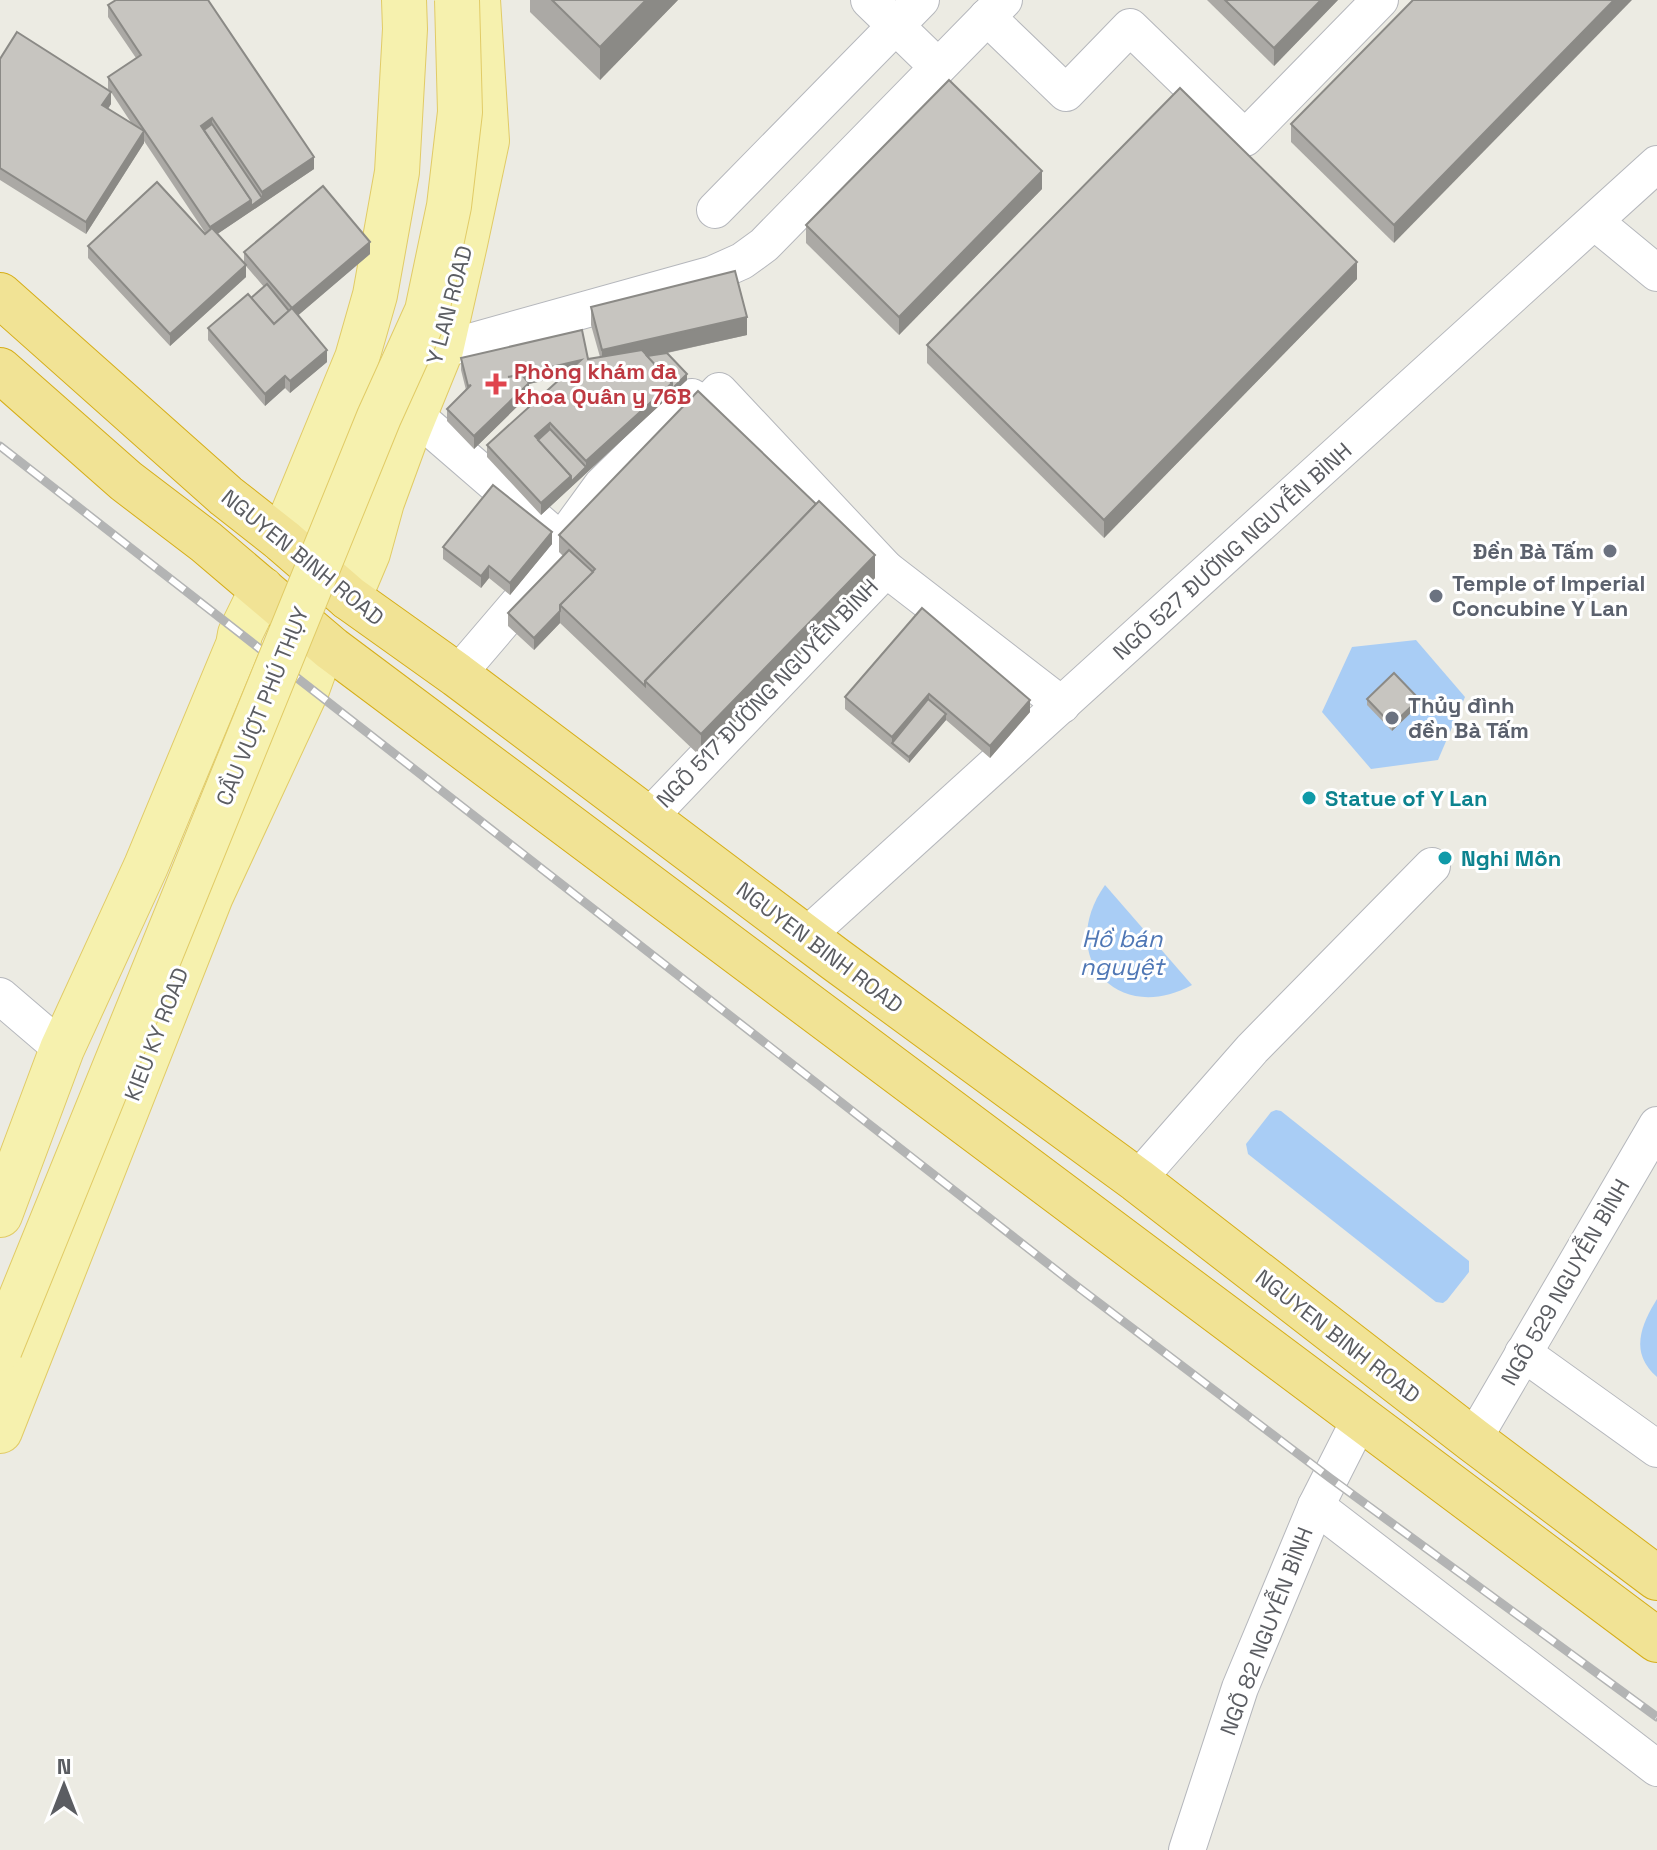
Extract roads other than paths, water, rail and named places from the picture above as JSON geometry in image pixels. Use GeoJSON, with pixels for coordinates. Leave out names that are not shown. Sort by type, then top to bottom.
{"type":"FeatureCollection","features":[{"type":"Feature","properties":{"kind":"highway","name":"NGUYEN BINH ROAD"},"geometry":{"type":"LineString","coordinates":[[0,295],[226,496],[349,598],[1137,1180],[1657,1578]]}},
{"type":"Feature","properties":{"kind":"highway"},"geometry":{"type":"LineString","coordinates":[[0,370],[126,481],[206,542],[324,643],[1657,1640]]}},
{"type":"Feature","properties":{"kind":"main road"},"geometry":{"type":"LineString","coordinates":[[282,540],[357,358],[375,295],[397,172],[404,0]]}},
{"type":"Feature","properties":{"kind":"main road","name":"CẦU VƯỢT PHÚ THỤY"},"geometry":{"type":"LineString","coordinates":[[0,1349],[367,447],[427,311],[449,206],[460,112],[457,0]]}},
{"type":"Feature","properties":{"kind":"main road","name":"Y LAN ROAD"},"geometry":{"type":"LineString","coordinates":[[349,598],[368,553],[382,502],[414,414],[441,350],[487,141],[478,0]]}},
{"type":"Feature","properties":{"kind":"main road"},"geometry":{"type":"LineString","coordinates":[[0,1215],[10,1155],[146,866],[240,634],[262,589]]}},
{"type":"Feature","properties":{"kind":"main road","name":"KIEU KY ROAD"},"geometry":{"type":"LineString","coordinates":[[0,1431],[211,896],[308,687],[324,643]]}},
{"type":"Feature","properties":{"kind":"street"},"geometry":{"type":"LineString","coordinates":[[869,0],[938,67]]}},
{"type":"Feature","properties":{"kind":"street"},"geometry":{"type":"LineString","coordinates":[[715,210],[921,0]]}},
{"type":"Feature","properties":{"kind":"street"},"geometry":{"type":"LineString","coordinates":[[441,350],[713,274],[742,261],[764,245],[996,9],[1066,93],[1130,27],[1245,138],[1380,0]]}},
{"type":"Feature","properties":{"kind":"street","name":"NGÕ 527 ĐƯỜNG NGUYỄN BÌNH"},"geometry":{"type":"LineString","coordinates":[[805,937],[1657,164]]}},
{"type":"Feature","properties":{"kind":"street"},"geometry":{"type":"LineString","coordinates":[[1595,222],[1657,273]]}},
{"type":"Feature","properties":{"kind":"street"},"geometry":{"type":"LineString","coordinates":[[457,675],[556,559],[551,555],[602,485],[692,397],[703,408],[719,391],[886,569],[1062,705]]}},
{"type":"Feature","properties":{"kind":"street"},"geometry":{"type":"LineString","coordinates":[[414,414],[561,541]]}},
{"type":"Feature","properties":{"kind":"street","name":"NGÕ 517 ĐƯỜNG NGUYỄN BÌNH"},"geometry":{"type":"LineString","coordinates":[[649,817],[886,569]]}},
{"type":"Feature","properties":{"kind":"street"},"geometry":{"type":"LineString","coordinates":[[1137,1180],[1218,1086],[1432,866]]}},
{"type":"Feature","properties":{"kind":"street"},"geometry":{"type":"LineString","coordinates":[[0,996],[62,1049]]}},
{"type":"Feature","properties":{"kind":"street","name":"NGÕ 529 NGUYỄN BÌNH"},"geometry":{"type":"LineString","coordinates":[[1473,1440],[1657,1125]]}},
{"type":"Feature","properties":{"kind":"street"},"geometry":{"type":"LineString","coordinates":[[1523,1353],[1657,1449]]}},
{"type":"Feature","properties":{"kind":"street","name":"NGÕ 82 NGUYỄN BÌNH"},"geometry":{"type":"LineString","coordinates":[[1187,1850],[1240,1688],[1316,1506],[1360,1419]]}},
{"type":"Feature","properties":{"kind":"street"},"geometry":{"type":"LineString","coordinates":[[1316,1506],[1657,1768]]}},
{"type":"Feature","properties":{"kind":"water"},"geometry":{"type":"Polygon","coordinates":[[[1416,640],[1465,697],[1438,760],[1371,769],[1322,712],[1352,647],[1416,640]]]}},
{"type":"Feature","properties":{"kind":"water","name":"Hồ bán nguyệt"},"geometry":{"type":"Polygon","coordinates":[[[1105,885],[1192,985],[1165,995],[1140,997],[1118,990],[1102,977],[1091,959],[1087,936],[1091,911],[1105,885]]]}},
{"type":"Feature","properties":{"kind":"water"},"geometry":{"type":"Polygon","coordinates":[[[1276,1110],[1469,1261],[1469,1272],[1447,1300],[1436,1302],[1248,1154],[1246,1144],[1271,1112],[1276,1110]]]}},
{"type":"Feature","properties":{"kind":"water"},"geometry":{"type":"Polygon","coordinates":[[[1657,1299],[1657,1377],[1643,1358],[1640,1339],[1657,1299]]]}},
{"type":"Feature","properties":{"kind":"railway"},"geometry":{"type":"LineString","coordinates":[[0,446],[1070,1281],[1330,1478],[1657,1717]]}},
{"type":"Feature","properties":{"kind":"place","name":"Phòng khám đa khoa Quân y 76B"},"geometry":{"type":"Point","coordinates":[496,384]}},
{"type":"Feature","properties":{"kind":"place","name":"Đền Bà Tấm"},"geometry":{"type":"Point","coordinates":[1610,551]}},
{"type":"Feature","properties":{"kind":"place","name":"Temple of Imperial Concubine Y Lan"},"geometry":{"type":"Point","coordinates":[1436,596]}},
{"type":"Feature","properties":{"kind":"place","name":"Thủy đình đền Bà Tấm"},"geometry":{"type":"Point","coordinates":[1392,718]}},
{"type":"Feature","properties":{"kind":"place","name":"Statue of Y Lan"},"geometry":{"type":"Point","coordinates":[1309,798]}},
{"type":"Feature","properties":{"kind":"place","name":"Nghi Môn"},"geometry":{"type":"Point","coordinates":[1445,858]}}]}
